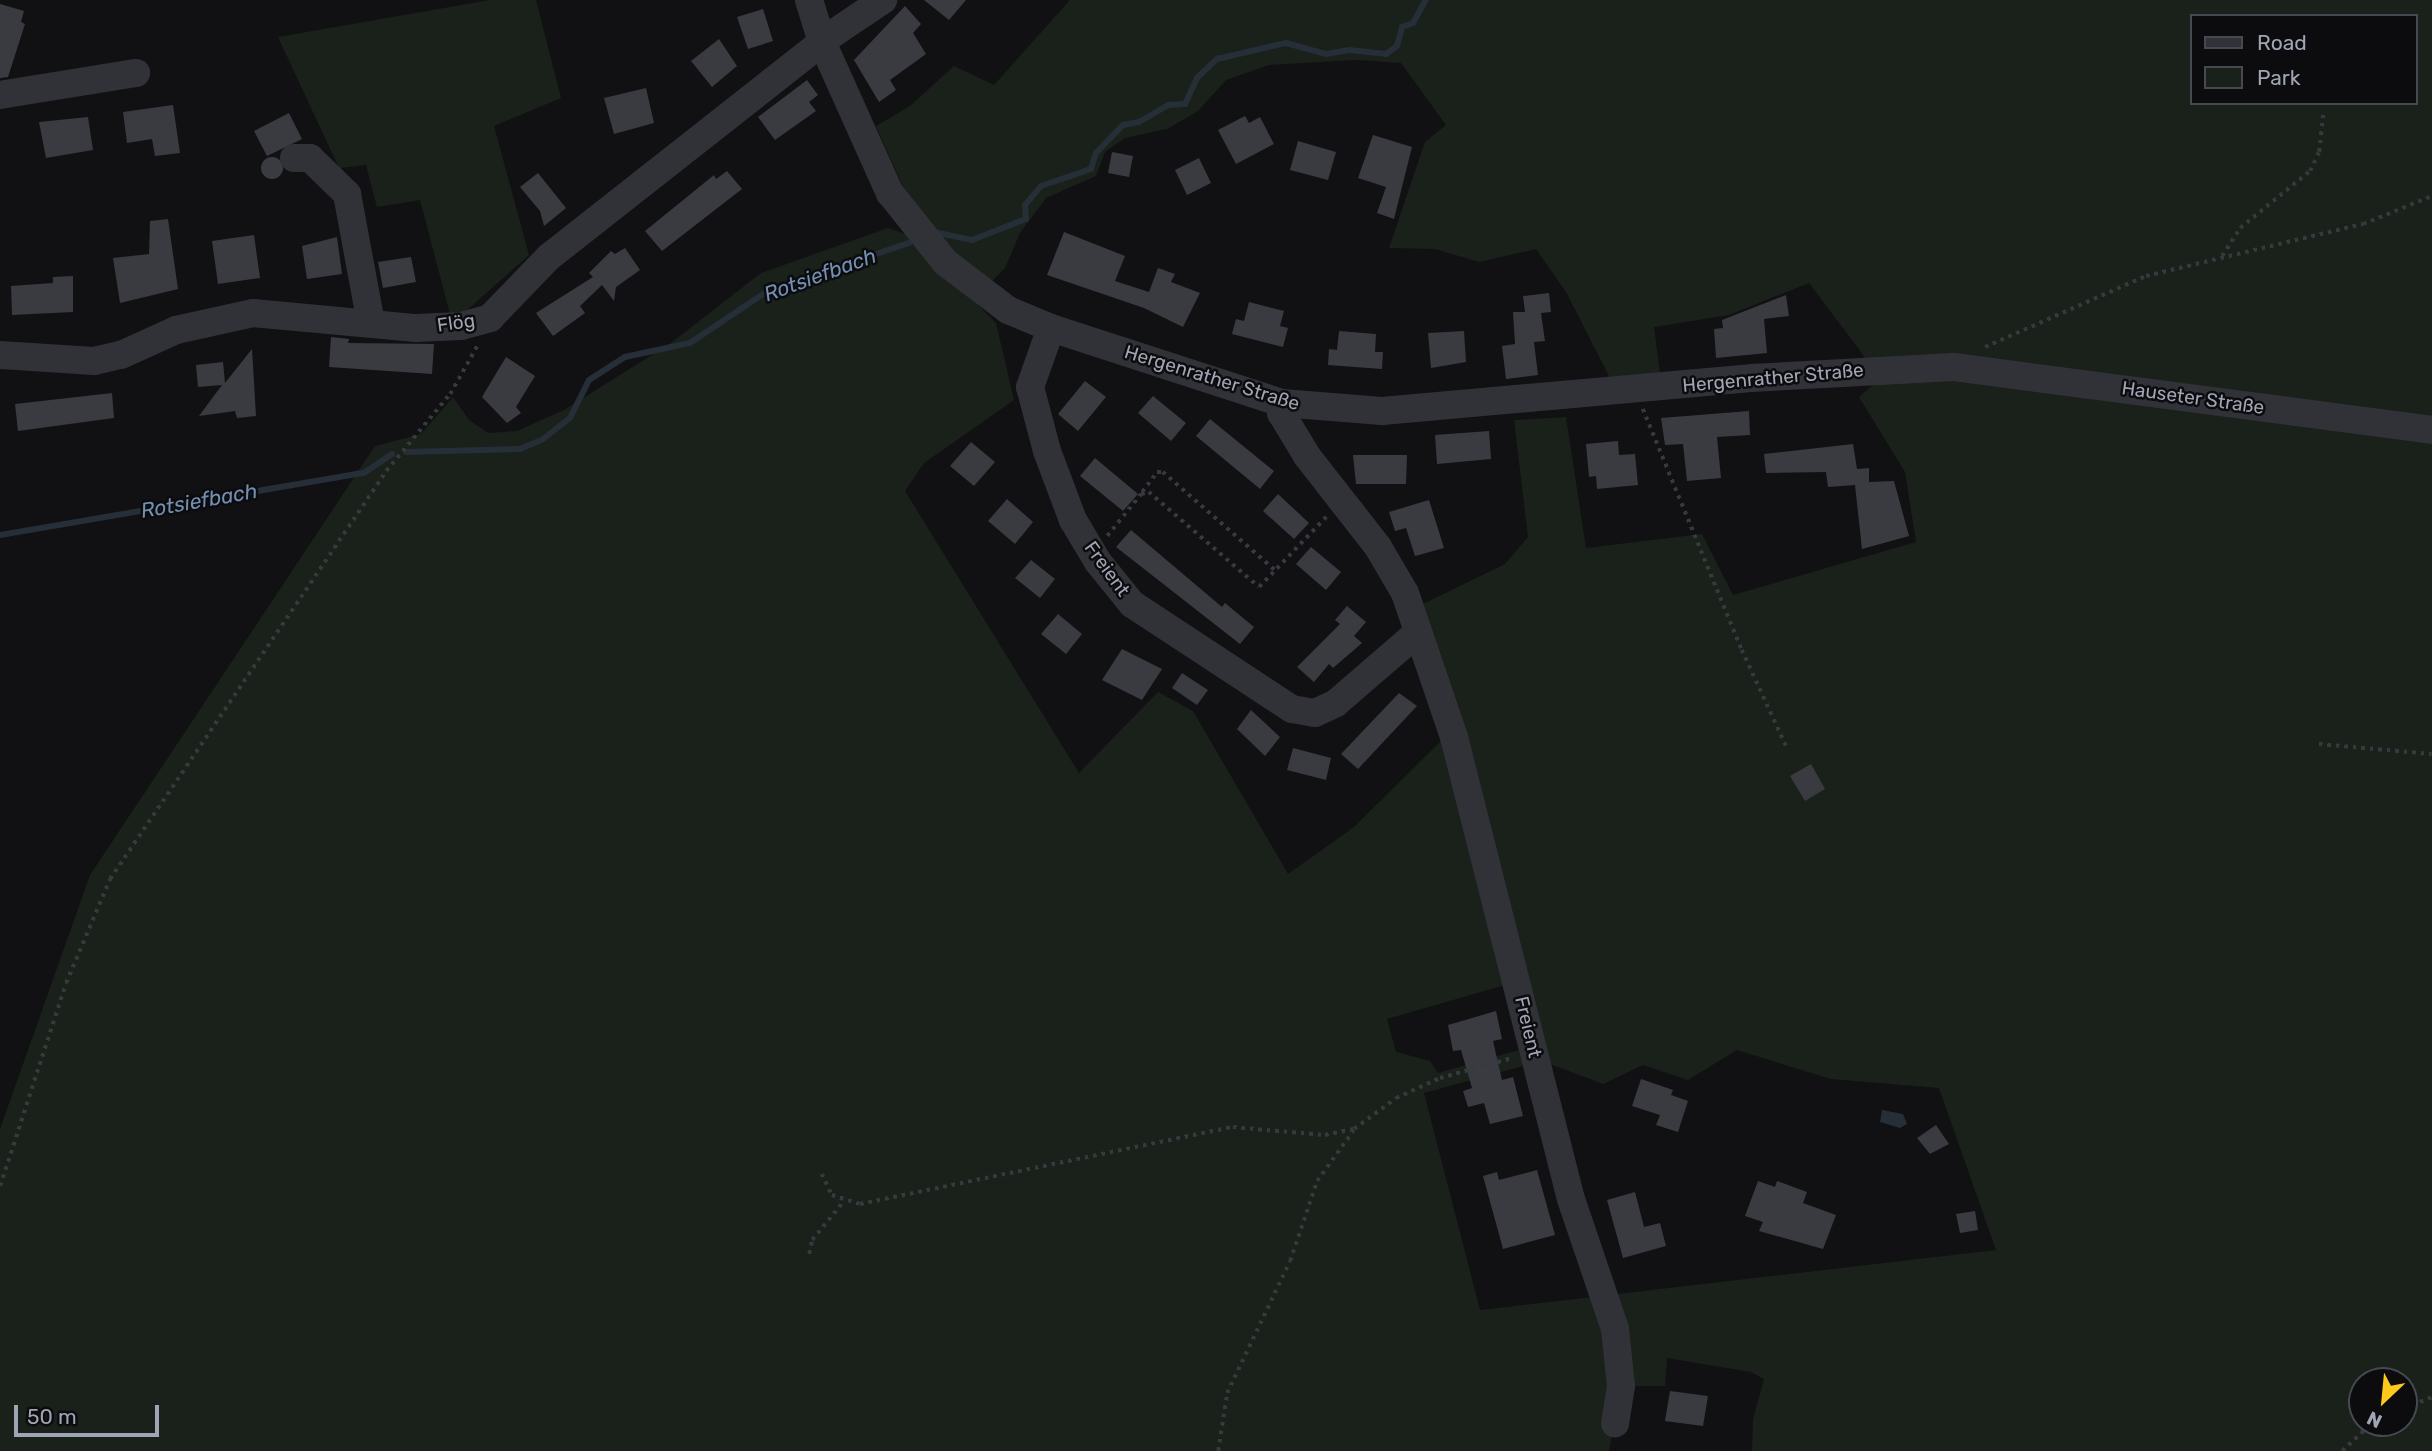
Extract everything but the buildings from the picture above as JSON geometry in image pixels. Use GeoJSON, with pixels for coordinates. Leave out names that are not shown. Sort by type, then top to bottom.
{"type":"FeatureCollection","features":[{"type":"Feature","properties":{"kind":"street","name":"Hergenrather Straße"},"geometry":{"type":"LineString","coordinates":[[809,0],[822,42],[890,193],[910,222],[945,262],[977,289],[1008,310],[1051,328],[1282,402],[1382,411],[1883,368]]}},
{"type":"Feature","properties":{"kind":"street","name":"Flög"},"geometry":{"type":"LineString","coordinates":[[0,355],[94,361],[121,355],[176,330],[253,313],[371,323],[461,326],[490,317],[549,257],[822,42],[883,0]]}},
{"type":"Feature","properties":{"kind":"street"},"geometry":{"type":"LineString","coordinates":[[0,95],[136,73]]}},
{"type":"Feature","properties":{"kind":"street"},"geometry":{"type":"LineString","coordinates":[[294,158],[310,158],[347,194],[371,323]]}},
{"type":"Feature","properties":{"kind":"street","name":"Freient"},"geometry":{"type":"LineString","coordinates":[[1051,328],[1030,387],[1047,451],[1073,520],[1093,554],[1132,604],[1292,709],[1315,713],[1336,704],[1417,633]]}},
{"type":"Feature","properties":{"kind":"street","name":"Hauseter Straße"},"geometry":{"type":"LineString","coordinates":[[1883,368],[1954,367],[2432,430]]}},
{"type":"Feature","properties":{"kind":"street","name":"Freient"},"geometry":{"type":"LineString","coordinates":[[1282,402],[1281,413],[1307,456],[1378,547],[1405,593],[1454,737],[1571,1199],[1615,1329],[1620,1386],[1615,1424]]}},
{"type":"Feature","properties":{"kind":"path"},"geometry":{"type":"LineString","coordinates":[[2222,256],[2248,220],[2310,171],[2319,152],[2323,115]]}},
{"type":"Feature","properties":{"kind":"path"},"geometry":{"type":"LineString","coordinates":[[1954,367],[1987,345],[2146,276],[2363,224],[2432,196]]}},
{"type":"Feature","properties":{"kind":"path"},"geometry":{"type":"LineString","coordinates":[[0,1186],[66,983],[110,879],[378,483],[450,394],[490,317]]}},
{"type":"Feature","properties":{"kind":"path"},"geometry":{"type":"LineString","coordinates":[[1638,390],[1742,650],[1787,748]]}},
{"type":"Feature","properties":{"kind":"path"},"geometry":{"type":"LineString","coordinates":[[1093,554],[1157,472],[1163,472],[1276,571]]}},
{"type":"Feature","properties":{"kind":"path"},"geometry":{"type":"LineString","coordinates":[[1141,494],[1149,492],[1259,587],[1343,501]]}},
{"type":"Feature","properties":{"kind":"path"},"geometry":{"type":"LineString","coordinates":[[2319,744],[2432,754]]}},
{"type":"Feature","properties":{"kind":"path"},"geometry":{"type":"LineString","coordinates":[[1218,1451],[1227,1393],[1290,1261],[1317,1181],[1354,1129],[1396,1098],[1440,1078],[1534,1051]]}},
{"type":"Feature","properties":{"kind":"path"},"geometry":{"type":"LineString","coordinates":[[822,1174],[832,1195],[843,1202],[860,1204],[1233,1128],[1325,1135],[1354,1129]]}},
{"type":"Feature","properties":{"kind":"path"},"geometry":{"type":"LineString","coordinates":[[809,1254],[812,1240],[843,1202]]}},
{"type":"Feature","properties":{"kind":"path"},"geometry":{"type":"LineString","coordinates":[[2342,1451],[2357,1437]]}},
{"type":"Feature","properties":{"kind":"green space"},"geometry":{"type":"Polygon","coordinates":[[[490,0],[536,0],[561,98],[494,126],[529,255],[466,311],[450,314],[420,200],[377,207],[366,165],[339,168],[278,37],[490,0]]]}},
{"type":"Feature","properties":{"kind":"green space"},"geometry":{"type":"Polygon","coordinates":[[[1070,0],[2432,0],[2432,1451],[1752,1451],[1753,1419],[1764,1379],[1751,1372],[1667,1358],[1665,1386],[1621,1386],[1609,1451],[0,1451],[0,1129],[90,875],[375,446],[421,434],[453,397],[469,420],[488,433],[517,431],[564,410],[671,343],[761,273],[888,228],[908,235],[996,323],[1014,400],[924,463],[905,491],[1079,773],[1158,692],[1193,711],[1288,874],[1354,827],[1444,738],[1512,983],[1387,1019],[1396,1052],[1430,1061],[1438,1073],[1519,1050],[1523,1066],[1424,1093],[1480,1310],[1996,1250],[1939,1088],[1831,1079],[1737,1050],[1688,1080],[1643,1065],[1603,1084],[1542,1061],[1423,604],[1505,564],[1528,537],[1514,420],[1566,417],[1586,548],[1702,534],[1733,595],[1916,542],[1905,472],[1859,397],[1878,381],[1861,352],[1809,283],[1729,315],[1654,327],[1660,374],[1611,380],[1566,292],[1536,249],[1479,262],[1435,249],[1389,248],[1425,142],[1446,125],[1401,63],[1355,60],[1269,65],[1226,80],[1198,111],[1167,129],[1125,138],[1105,152],[1096,176],[1046,198],[1020,233],[1005,268],[990,283],[957,259],[909,200],[876,126],[910,106],[954,66],[994,85],[1070,0]]]}},
{"type":"Feature","properties":{"kind":"shaded area"},"geometry":{"type":"Polygon","coordinates":[[[1882,1110],[1903,1114],[1907,1124],[1900,1128],[1880,1122],[1882,1110]]]}},
{"type":"Feature","properties":{"kind":"waterway","name":"Rotsiefbach"},"geometry":{"type":"LineString","coordinates":[[934,232],[972,240],[1026,219],[1025,205],[1041,186],[1091,169],[1096,153],[1123,125],[1139,122],[1168,105],[1185,104],[1197,78],[1217,59],[1286,43],[1326,54],[1349,50],[1386,54],[1397,46],[1402,27],[1413,23],[1426,0]]}},
{"type":"Feature","properties":{"kind":"waterway","name":"Rotsiefbach"},"geometry":{"type":"LineString","coordinates":[[406,452],[520,449],[543,439],[570,418],[589,380],[625,357],[690,343],[769,290],[909,243]]}},
{"type":"Feature","properties":{"kind":"waterway","name":"Rotsiefbach"},"geometry":{"type":"LineString","coordinates":[[0,535],[364,473],[392,454]]}}]}
